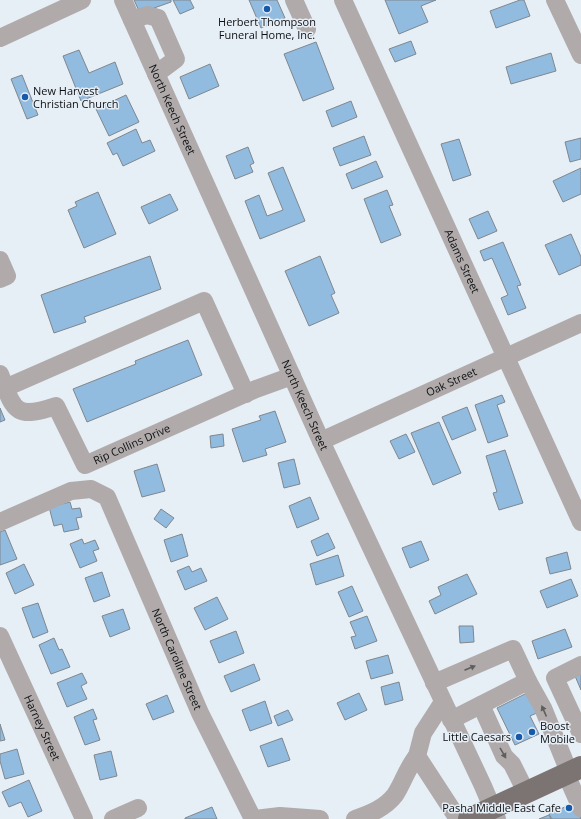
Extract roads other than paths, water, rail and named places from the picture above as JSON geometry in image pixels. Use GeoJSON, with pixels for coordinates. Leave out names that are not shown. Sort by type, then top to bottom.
{"type":"FeatureCollection","features":[{"type":"Feature","properties":{"kind":"main road"},"geometry":{"type":"LineString","coordinates":[[469,819],[495,814],[526,792],[572,771]]}},
{"type":"Feature","properties":{"kind":"street"},"geometry":{"type":"LineString","coordinates":[[0,38],[82,0]]}},
{"type":"Feature","properties":{"kind":"street","name":"North Keech Street"},"geometry":{"type":"LineString","coordinates":[[123,0],[321,441],[495,814]]}},
{"type":"Feature","properties":{"kind":"street"},"geometry":{"type":"LineString","coordinates":[[294,0],[307,29]]}},
{"type":"Feature","properties":{"kind":"street","name":"Adams Street"},"geometry":{"type":"LineString","coordinates":[[343,0],[504,357],[575,494],[581,522]]}},
{"type":"Feature","properties":{"kind":"street"},"geometry":{"type":"LineString","coordinates":[[555,0],[581,55]]}},
{"type":"Feature","properties":{"kind":"street"},"geometry":{"type":"LineString","coordinates":[[132,20],[147,14],[158,18],[176,60],[156,74]]}},
{"type":"Feature","properties":{"kind":"street"},"geometry":{"type":"LineString","coordinates":[[3,381],[204,301],[246,394]]}},
{"type":"Feature","properties":{"kind":"street","name":"Oak Street"},"geometry":{"type":"LineString","coordinates":[[321,441],[504,357],[581,324]]}},
{"type":"Feature","properties":{"kind":"street","name":"Rip Collins Drive"},"geometry":{"type":"LineString","coordinates":[[3,381],[12,406],[23,412],[41,411],[56,406],[84,465],[246,394],[292,376]]}},
{"type":"Feature","properties":{"kind":"street","name":"North Caroline Street"},"geometry":{"type":"LineString","coordinates":[[0,522],[71,491],[91,489],[107,497],[200,713],[254,819]]}},
{"type":"Feature","properties":{"kind":"street","name":"Harney Street"},"geometry":{"type":"LineString","coordinates":[[0,636],[84,819]]}},
{"type":"Feature","properties":{"kind":"street"},"geometry":{"type":"LineString","coordinates":[[434,683],[513,649],[543,708],[572,771],[581,808]]}},
{"type":"Feature","properties":{"kind":"street"},"geometry":{"type":"LineString","coordinates":[[581,665],[555,678],[581,734]]}},
{"type":"Feature","properties":{"kind":"street"},"geometry":{"type":"LineString","coordinates":[[451,720],[528,681]]}},
{"type":"Feature","properties":{"kind":"street"},"geometry":{"type":"LineString","coordinates":[[355,819],[375,812],[394,795],[409,766],[417,756],[423,733],[443,702]]}},
{"type":"Feature","properties":{"kind":"street"},"geometry":{"type":"LineString","coordinates":[[481,705],[504,756],[512,764],[526,792]]}},
{"type":"Feature","properties":{"kind":"street"},"geometry":{"type":"LineString","coordinates":[[417,756],[458,819]]}},
{"type":"Feature","properties":{"kind":"street"},"geometry":{"type":"LineString","coordinates":[[113,819],[138,808]]}},
{"type":"Feature","properties":{"kind":"street"},"geometry":{"type":"LineString","coordinates":[[254,819],[280,816],[320,819]]}},
{"type":"Feature","properties":{"kind":"place","name":"Herbert Thompson Funeral Home, Inc."},"geometry":{"type":"Point","coordinates":[267,9]}},
{"type":"Feature","properties":{"kind":"place","name":"New Harvest Christian Church"},"geometry":{"type":"Point","coordinates":[25,97]}},
{"type":"Feature","properties":{"kind":"place","name":"Boost Mobile"},"geometry":{"type":"Point","coordinates":[532,732]}},
{"type":"Feature","properties":{"kind":"place","name":"Little Caesars"},"geometry":{"type":"Point","coordinates":[519,737]}},
{"type":"Feature","properties":{"kind":"place","name":"Pasha Middle East Cafe"},"geometry":{"type":"Point","coordinates":[569,808]}}]}
